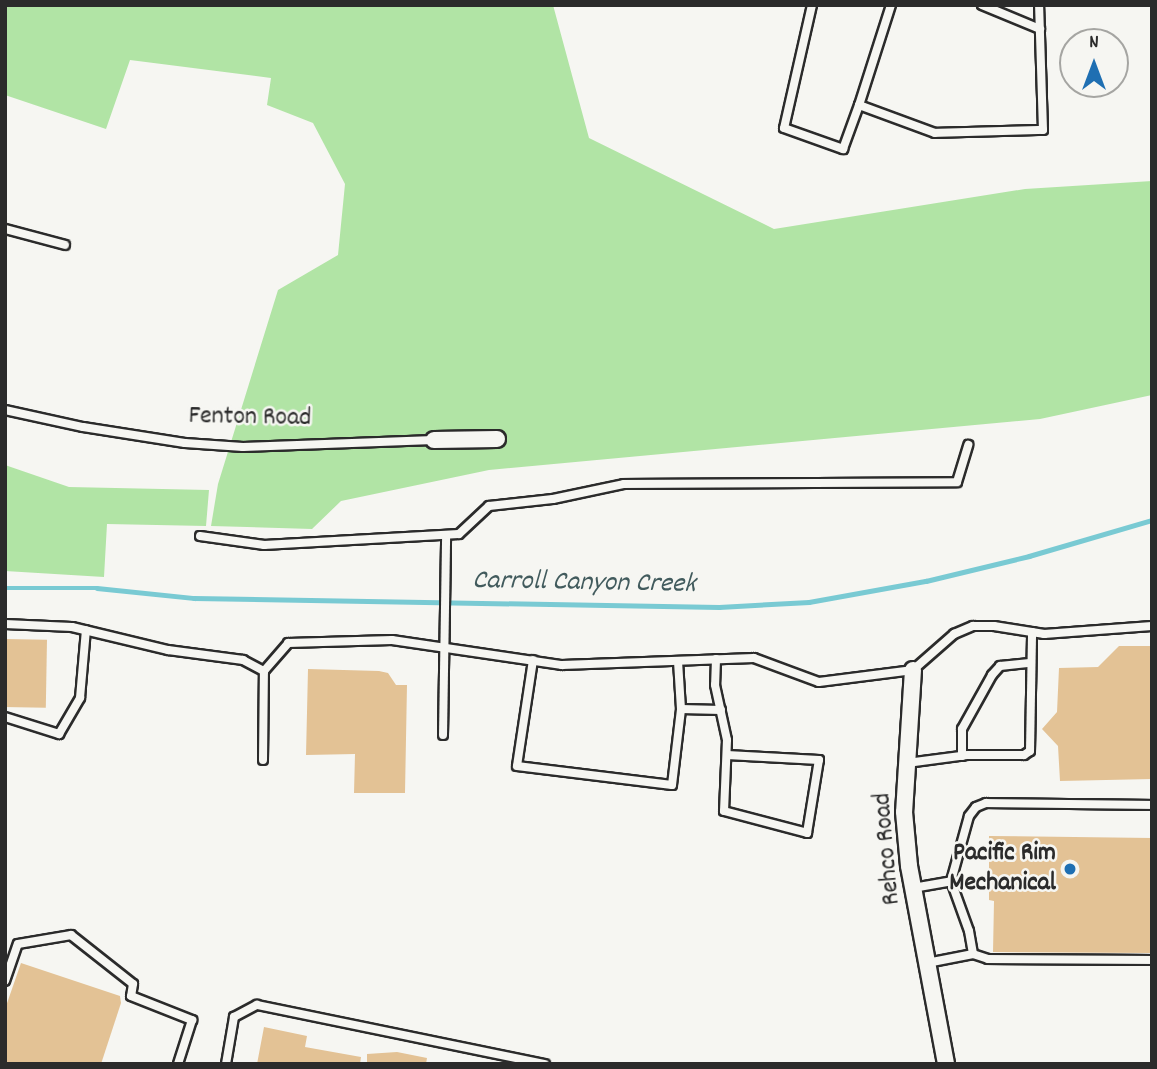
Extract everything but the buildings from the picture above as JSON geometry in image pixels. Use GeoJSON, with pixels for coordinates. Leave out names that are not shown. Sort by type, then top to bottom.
{"type":"FeatureCollection","features":[{"type":"Feature","properties":{"kind":"street","name":"Fenton Road"},"geometry":{"type":"LineString","coordinates":[[434,440],[497,439]]}},
{"type":"Feature","properties":{"kind":"street","name":"Rehco Road"},"geometry":{"type":"LineString","coordinates":[[912,670],[904,812],[913,888],[946,1064]]}},
{"type":"Feature","properties":{"kind":"lane"},"geometry":{"type":"LineString","coordinates":[[812,5],[784,128],[843,149],[891,5]]}},
{"type":"Feature","properties":{"kind":"lane"},"geometry":{"type":"LineString","coordinates":[[982,5],[1040,29]]}},
{"type":"Feature","properties":{"kind":"lane"},"geometry":{"type":"LineString","coordinates":[[859,105],[935,133],[1043,130],[1039,5]]}},
{"type":"Feature","properties":{"kind":"lane"},"geometry":{"type":"LineString","coordinates":[[5,229],[65,245]]}},
{"type":"Feature","properties":{"kind":"lane","name":"Fenton Road"},"geometry":{"type":"LineString","coordinates":[[5,410],[83,427],[185,443],[243,447],[434,440]]}},
{"type":"Feature","properties":{"kind":"lane"},"geometry":{"type":"LineString","coordinates":[[200,536],[264,545],[459,534],[489,506],[553,499],[624,484],[957,482],[968,445]]}},
{"type":"Feature","properties":{"kind":"lane"},"geometry":{"type":"LineString","coordinates":[[443,735],[446,535]]}},
{"type":"Feature","properties":{"kind":"lane"},"geometry":{"type":"LineString","coordinates":[[5,624],[86,630],[168,650],[243,660],[264,671]]}},
{"type":"Feature","properties":{"kind":"lane"},"geometry":{"type":"LineString","coordinates":[[263,760],[264,671],[288,643],[392,640],[562,664],[754,658],[819,682],[912,670],[954,634],[974,626],[994,626],[1044,634],[1152,626]]}},
{"type":"Feature","properties":{"kind":"lane"},"geometry":{"type":"LineString","coordinates":[[5,717],[59,734],[80,698],[86,630]]}},
{"type":"Feature","properties":{"kind":"lane"},"geometry":{"type":"LineString","coordinates":[[907,763],[962,756],[1024,755],[1030,751],[1032,632]]}},
{"type":"Feature","properties":{"kind":"lane"},"geometry":{"type":"LineString","coordinates":[[716,659],[715,685],[727,740],[724,811],[807,833],[819,760],[727,755]]}},
{"type":"Feature","properties":{"kind":"lane"},"geometry":{"type":"LineString","coordinates":[[533,660],[517,766],[673,785],[681,709],[678,661]]}},
{"type":"Feature","properties":{"kind":"lane"},"geometry":{"type":"LineString","coordinates":[[962,756],[962,729],[992,675],[1000,666],[1030,663]]}},
{"type":"Feature","properties":{"kind":"lane"},"geometry":{"type":"LineString","coordinates":[[681,709],[721,710]]}},
{"type":"Feature","properties":{"kind":"lane"},"geometry":{"type":"LineString","coordinates":[[973,954],[969,931],[951,881],[969,816],[976,807],[986,803],[1152,805]]}},
{"type":"Feature","properties":{"kind":"lane"},"geometry":{"type":"LineString","coordinates":[[913,888],[951,881]]}},
{"type":"Feature","properties":{"kind":"lane"},"geometry":{"type":"LineString","coordinates":[[5,981],[18,944],[71,935],[133,984],[131,996],[192,1020],[178,1064]]}},
{"type":"Feature","properties":{"kind":"lane"},"geometry":{"type":"LineString","coordinates":[[927,963],[973,954],[988,958],[1152,960]]}},
{"type":"Feature","properties":{"kind":"lane"},"geometry":{"type":"LineString","coordinates":[[226,1064],[234,1017],[257,1005],[545,1064]]}},
{"type":"Feature","properties":{"kind":"green space"},"geometry":{"type":"Polygon","coordinates":[[[5,5],[553,5],[589,138],[774,229],[1025,189],[1152,181],[1152,395],[1040,419],[489,470],[341,501],[312,529],[211,526],[218,484],[278,290],[338,255],[345,184],[313,123],[267,105],[271,78],[130,60],[106,129],[5,95],[5,5]]]}},
{"type":"Feature","properties":{"kind":"green space"},"geometry":{"type":"Polygon","coordinates":[[[5,465],[69,487],[209,490],[206,526],[107,524],[104,577],[5,571],[5,465]]]}},
{"type":"Feature","properties":{"kind":"waterway","name":"Carroll Canyon Creek"},"geometry":{"type":"LineString","coordinates":[[5,588],[97,588],[194,598],[719,607],[809,602],[926,581],[1029,556],[1152,520]]}},
{"type":"Feature","properties":{"kind":"place","name":"Pacific Rim Mechanical"},"geometry":{"type":"Point","coordinates":[1070,869]}}]}
